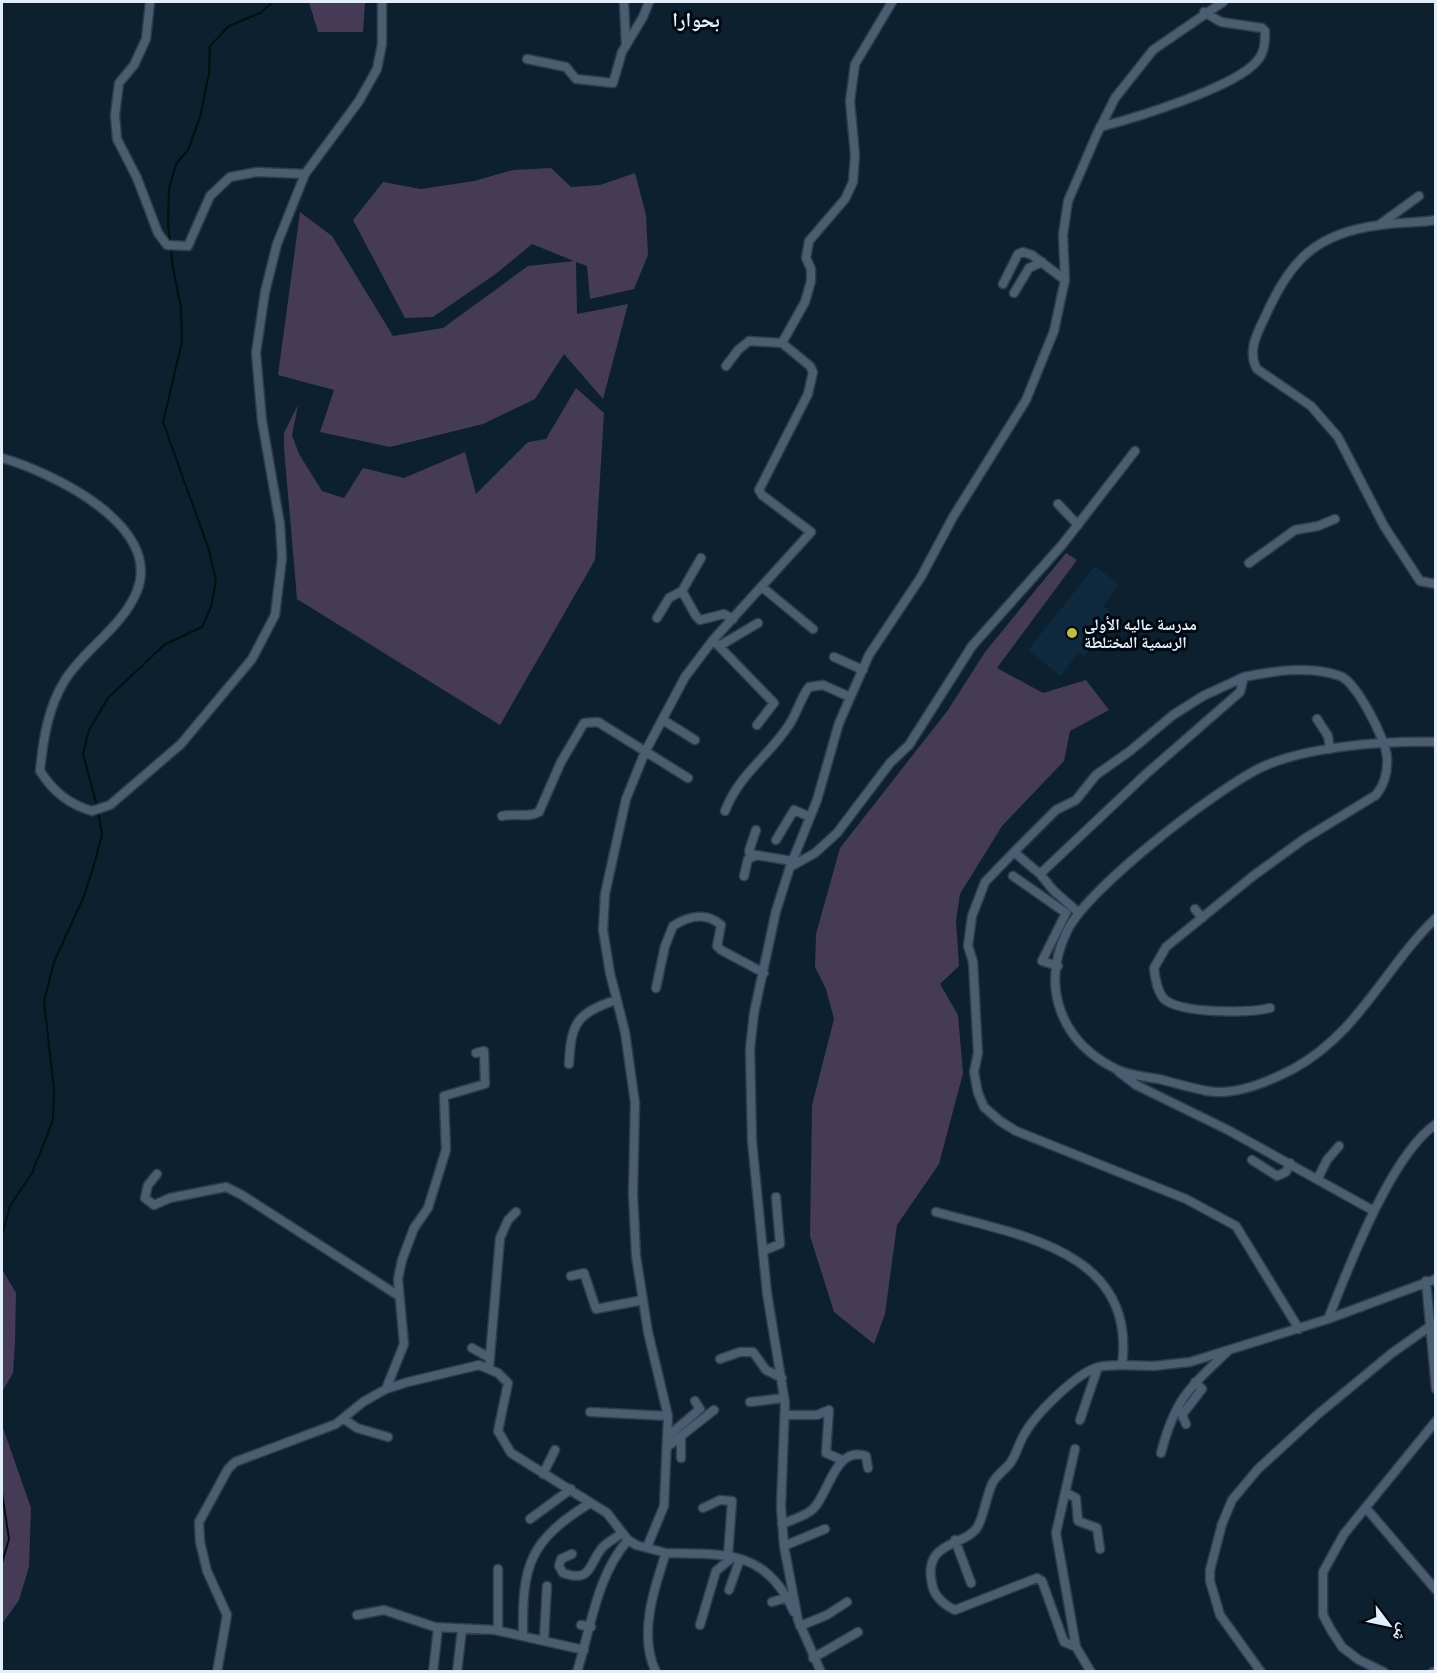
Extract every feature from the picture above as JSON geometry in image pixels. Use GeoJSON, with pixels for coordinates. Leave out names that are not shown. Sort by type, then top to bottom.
{"type":"FeatureCollection","features":[{"type":"Feature","properties":{"kind":"street"},"geometry":{"type":"LineString","coordinates":[[150,2],[146,39],[134,65],[119,83],[115,115],[117,139],[158,233],[167,245],[188,246],[210,196],[230,177],[257,172],[305,174]]}},
{"type":"Feature","properties":{"kind":"street"},"geometry":{"type":"LineString","coordinates":[[2,459],[43,472],[92,501],[115,519],[140,557],[141,573],[136,591],[106,636],[66,679],[51,710],[43,742],[40,771],[53,790],[74,804],[92,811],[110,805],[175,749],[195,728],[252,659],[275,615],[282,558],[281,535],[262,421],[256,353],[265,292],[277,244],[305,174],[372,80],[382,44],[382,2]]}},
{"type":"Feature","properties":{"kind":"street"},"geometry":{"type":"LineString","coordinates":[[624,2],[626,45]]}},
{"type":"Feature","properties":{"kind":"street"},"geometry":{"type":"LineString","coordinates":[[527,59],[566,67],[576,79],[605,84],[613,83],[626,45],[649,2]]}},
{"type":"Feature","properties":{"kind":"street"},"geometry":{"type":"LineString","coordinates":[[782,343],[805,302],[811,281],[811,269],[806,258],[809,241],[845,198],[853,182],[855,155],[850,101],[855,64],[892,2]]}},
{"type":"Feature","properties":{"kind":"street"},"geometry":{"type":"LineString","coordinates":[[799,1623],[784,1546],[782,1524],[784,1398],[763,1251],[752,1141],[750,1049],[754,1013],[776,911],[791,864],[810,817],[836,733],[877,639],[921,576],[953,517],[1026,400],[1054,331],[1065,280],[1063,236],[1068,201],[1100,127],[1115,98],[1153,50],[1204,12],[1223,2]]}},
{"type":"Feature","properties":{"kind":"street"},"geometry":{"type":"LineString","coordinates":[[1100,127],[1147,115],[1184,100],[1246,72],[1256,63],[1265,43],[1265,31],[1262,28],[1221,22],[1204,12]]}},
{"type":"Feature","properties":{"kind":"street"},"geometry":{"type":"LineString","coordinates":[[1379,225],[1419,196]]}},
{"type":"Feature","properties":{"kind":"street"},"geometry":{"type":"LineString","coordinates":[[1436,220],[1379,225],[1337,236],[1299,258],[1288,270],[1265,316],[1253,348],[1252,360],[1257,369],[1311,406],[1338,437],[1399,550],[1420,581],[1436,584]]}},
{"type":"Feature","properties":{"kind":"street"},"geometry":{"type":"LineString","coordinates":[[1004,284],[1018,254],[1023,252],[1042,262],[1065,280]]}},
{"type":"Feature","properties":{"kind":"street"},"geometry":{"type":"LineString","coordinates":[[1014,293],[1029,268],[1042,262]]}},
{"type":"Feature","properties":{"kind":"street"},"geometry":{"type":"LineString","coordinates":[[647,1547],[664,1506],[668,1416],[636,1256],[633,1210],[635,1103],[625,1032],[616,1000],[603,930],[605,894],[626,799],[645,752],[684,677],[712,640],[811,532],[762,495],[759,490],[808,394],[813,372],[810,366],[782,343],[749,341],[738,350],[726,366]]}},
{"type":"Feature","properties":{"kind":"street"},"geometry":{"type":"LineString","coordinates":[[756,830],[748,851],[754,856],[791,864],[815,853],[837,833],[890,763],[909,745],[972,646],[1078,525],[1135,452]]}},
{"type":"Feature","properties":{"kind":"street"},"geometry":{"type":"LineString","coordinates":[[1058,504],[1078,525]]}},
{"type":"Feature","properties":{"kind":"street"},"geometry":{"type":"LineString","coordinates":[[1250,563],[1295,530],[1318,526],[1335,519]]}},
{"type":"Feature","properties":{"kind":"street"},"geometry":{"type":"LineString","coordinates":[[657,618],[669,598],[682,591],[701,558]]}},
{"type":"Feature","properties":{"kind":"street"},"geometry":{"type":"LineString","coordinates":[[762,587],[813,629]]}},
{"type":"Feature","properties":{"kind":"street"},"geometry":{"type":"LineString","coordinates":[[682,591],[700,620],[724,614],[733,619]]}},
{"type":"Feature","properties":{"kind":"street"},"geometry":{"type":"LineString","coordinates":[[721,645],[758,623]]}},
{"type":"Feature","properties":{"kind":"street"},"geometry":{"type":"LineString","coordinates":[[712,640],[721,645],[774,703],[757,725]]}},
{"type":"Feature","properties":{"kind":"street"},"geometry":{"type":"LineString","coordinates":[[834,657],[863,670]]}},
{"type":"Feature","properties":{"kind":"street"},"geometry":{"type":"LineString","coordinates":[[1270,1008],[1239,1012],[1212,1011],[1165,999],[1155,980],[1154,968],[1166,947],[1253,876],[1304,839],[1376,795],[1382,788],[1387,773],[1386,745],[1360,696],[1342,676],[1310,670],[1268,672],[1244,677],[1203,696],[1173,715],[1130,751],[1096,775],[1076,800],[1056,810],[985,882],[972,916],[968,946],[972,962],[978,1053],[974,1072],[978,1093],[984,1107],[1016,1131],[1186,1199],[1236,1226],[1299,1329]]}},
{"type":"Feature","properties":{"kind":"street"},"geometry":{"type":"LineString","coordinates":[[1040,874],[1146,774],[1240,692],[1244,677]]}},
{"type":"Feature","properties":{"kind":"street"},"geometry":{"type":"LineString","coordinates":[[725,811],[732,794],[745,774],[789,725],[808,687],[823,685],[850,697]]}},
{"type":"Feature","properties":{"kind":"street"},"geometry":{"type":"LineString","coordinates":[[1317,719],[1328,736],[1330,749]]}},
{"type":"Feature","properties":{"kind":"street"},"geometry":{"type":"LineString","coordinates":[[663,720],[695,740]]}},
{"type":"Feature","properties":{"kind":"street"},"geometry":{"type":"LineString","coordinates":[[502,816],[514,812],[535,815],[539,812],[561,762],[584,723],[598,722],[688,778]]}},
{"type":"Feature","properties":{"kind":"street"},"geometry":{"type":"LineString","coordinates":[[1374,1211],[1290,1163],[1136,1085],[1086,1049],[1061,1018],[1057,999],[1058,966],[1067,931],[1079,913],[1143,853],[1234,783],[1303,752],[1436,742]]}},
{"type":"Feature","properties":{"kind":"street"},"geometry":{"type":"LineString","coordinates":[[776,840],[794,810],[810,817]]}},
{"type":"Feature","properties":{"kind":"street"},"geometry":{"type":"LineString","coordinates":[[1014,852],[1079,913]]}},
{"type":"Feature","properties":{"kind":"street"},"geometry":{"type":"LineString","coordinates":[[744,876],[748,859],[754,856]]}},
{"type":"Feature","properties":{"kind":"street"},"geometry":{"type":"LineString","coordinates":[[1013,876],[1066,913],[1042,961],[1058,966]]}},
{"type":"Feature","properties":{"kind":"street"},"geometry":{"type":"LineString","coordinates":[[1195,909],[1202,918]]}},
{"type":"Feature","properties":{"kind":"street"},"geometry":{"type":"LineString","coordinates":[[656,988],[665,946],[673,926],[694,916],[707,917],[719,922],[721,925],[717,946],[764,973]]}},
{"type":"Feature","properties":{"kind":"street"},"geometry":{"type":"LineString","coordinates":[[1116,1070],[1209,1092],[1243,1087],[1286,1072],[1324,1047],[1348,1027],[1436,918]]}},
{"type":"Feature","properties":{"kind":"street"},"geometry":{"type":"LineString","coordinates":[[569,1064],[571,1033],[577,1021],[600,1005],[616,1000]]}},
{"type":"Feature","properties":{"kind":"street"},"geometry":{"type":"LineString","coordinates":[[386,1389],[404,1344],[398,1279],[402,1260],[414,1228],[428,1208],[446,1150],[444,1096],[485,1084],[484,1052],[476,1053]]}},
{"type":"Feature","properties":{"kind":"street"},"geometry":{"type":"LineString","coordinates":[[1328,1319],[1374,1211],[1407,1155],[1436,1124]]}},
{"type":"Feature","properties":{"kind":"street"},"geometry":{"type":"LineString","coordinates":[[1318,1178],[1327,1160],[1339,1146]]}},
{"type":"Feature","properties":{"kind":"street"},"geometry":{"type":"LineString","coordinates":[[1252,1160],[1277,1176],[1286,1172],[1290,1163]]}},
{"type":"Feature","properties":{"kind":"street"},"geometry":{"type":"LineString","coordinates":[[157,1174],[148,1185],[145,1198],[153,1205],[170,1198],[226,1187],[399,1296]]}},
{"type":"Feature","properties":{"kind":"street"},"geometry":{"type":"LineString","coordinates":[[763,1251],[780,1244],[776,1197]]}},
{"type":"Feature","properties":{"kind":"street"},"geometry":{"type":"LineString","coordinates":[[489,1368],[488,1357],[501,1238],[508,1220],[516,1212]]}},
{"type":"Feature","properties":{"kind":"street"},"geometry":{"type":"LineString","coordinates":[[936,1212],[1042,1241],[1088,1267],[1120,1315],[1122,1365]]}},
{"type":"Feature","properties":{"kind":"street"},"geometry":{"type":"LineString","coordinates":[[571,1276],[584,1273],[596,1309],[643,1300]]}},
{"type":"Feature","properties":{"kind":"street"},"geometry":{"type":"LineString","coordinates":[[1076,1647],[1064,1642],[1046,1589],[1042,1581],[1037,1578],[961,1609],[947,1606],[932,1587],[932,1568],[942,1548],[974,1533],[979,1525],[992,1484],[1010,1464],[1024,1434],[1040,1412],[1056,1396],[1098,1367],[1177,1364],[1299,1329],[1431,1280],[1429,1327],[1436,1389]]}},
{"type":"Feature","properties":{"kind":"street"},"geometry":{"type":"LineString","coordinates":[[1261,1671],[1220,1615],[1210,1581],[1210,1570],[1222,1524],[1232,1500],[1258,1469],[1309,1422],[1392,1353],[1429,1327]]}},
{"type":"Feature","properties":{"kind":"street"},"geometry":{"type":"LineString","coordinates":[[472,1348],[488,1357]]}},
{"type":"Feature","properties":{"kind":"street"},"geometry":{"type":"LineString","coordinates":[[1161,1454],[1170,1418],[1195,1382],[1231,1349]]}},
{"type":"Feature","properties":{"kind":"street"},"geometry":{"type":"LineString","coordinates":[[720,1359],[740,1352],[753,1352],[766,1371],[782,1378]]}},
{"type":"Feature","properties":{"kind":"street"},"geometry":{"type":"LineString","coordinates":[[217,1671],[227,1615],[211,1582],[198,1530],[203,1511],[235,1462],[324,1430],[344,1419],[363,1402],[386,1389],[479,1365],[489,1368],[508,1383],[498,1420],[498,1431],[511,1453],[571,1489],[607,1514],[625,1536],[647,1547],[666,1553],[734,1557],[770,1573],[788,1598],[813,1658],[821,1671]]}},
{"type":"Feature","properties":{"kind":"street"},"geometry":{"type":"LineString","coordinates":[[1080,1420],[1098,1367]]}},
{"type":"Feature","properties":{"kind":"street"},"geometry":{"type":"LineString","coordinates":[[1186,1424],[1182,1415],[1202,1389],[1195,1382]]}},
{"type":"Feature","properties":{"kind":"street"},"geometry":{"type":"LineString","coordinates":[[750,1402],[784,1398]]}},
{"type":"Feature","properties":{"kind":"street"},"geometry":{"type":"LineString","coordinates":[[668,1436],[700,1409],[695,1401]]}},
{"type":"Feature","properties":{"kind":"street"},"geometry":{"type":"LineString","coordinates":[[667,1447],[714,1410]]}},
{"type":"Feature","properties":{"kind":"street"},"geometry":{"type":"LineString","coordinates":[[785,1415],[817,1415],[829,1410],[826,1453],[842,1460]]}},
{"type":"Feature","properties":{"kind":"street"},"geometry":{"type":"LineString","coordinates":[[590,1412],[668,1416]]}},
{"type":"Feature","properties":{"kind":"street"},"geometry":{"type":"LineString","coordinates":[[344,1419],[357,1428],[388,1437]]}},
{"type":"Feature","properties":{"kind":"street"},"geometry":{"type":"LineString","coordinates":[[1434,1423],[1436,1434]]}},
{"type":"Feature","properties":{"kind":"street"},"geometry":{"type":"LineString","coordinates":[[1383,1671],[1359,1660],[1342,1647],[1323,1615],[1323,1572],[1344,1534],[1434,1423]]}},
{"type":"Feature","properties":{"kind":"street"},"geometry":{"type":"LineString","coordinates":[[681,1436],[681,1458]]}},
{"type":"Feature","properties":{"kind":"street"},"geometry":{"type":"LineString","coordinates":[[1075,1449],[1056,1533],[1076,1647],[1091,1671]]}},
{"type":"Feature","properties":{"kind":"street"},"geometry":{"type":"LineString","coordinates":[[543,1474],[555,1450]]}},
{"type":"Feature","properties":{"kind":"street"},"geometry":{"type":"LineString","coordinates":[[782,1524],[813,1510],[842,1460],[859,1454],[866,1456],[868,1468]]}},
{"type":"Feature","properties":{"kind":"street"},"geometry":{"type":"LineString","coordinates":[[530,1519],[571,1489]]}},
{"type":"Feature","properties":{"kind":"street"},"geometry":{"type":"LineString","coordinates":[[1065,1492],[1076,1498],[1078,1521],[1097,1528],[1100,1549]]}},
{"type":"Feature","properties":{"kind":"street"},"geometry":{"type":"LineString","coordinates":[[703,1508],[720,1500],[732,1502],[734,1557],[729,1590]]}},
{"type":"Feature","properties":{"kind":"street"},"geometry":{"type":"LineString","coordinates":[[523,1635],[525,1583],[532,1556],[545,1537],[567,1517],[590,1503]]}},
{"type":"Feature","properties":{"kind":"street"},"geometry":{"type":"LineString","coordinates":[[1366,1508],[1436,1590]]}},
{"type":"Feature","properties":{"kind":"street"},"geometry":{"type":"LineString","coordinates":[[784,1546],[825,1529]]}},
{"type":"Feature","properties":{"kind":"street"},"geometry":{"type":"LineString","coordinates":[[572,1554],[561,1559],[559,1566],[563,1573],[579,1577],[586,1574],[603,1547],[625,1536]]}},
{"type":"Feature","properties":{"kind":"street"},"geometry":{"type":"LineString","coordinates":[[577,1671],[584,1650],[586,1626],[614,1556],[625,1536]]}},
{"type":"Feature","properties":{"kind":"street"},"geometry":{"type":"LineString","coordinates":[[955,1540],[971,1583]]}},
{"type":"Feature","properties":{"kind":"street"},"geometry":{"type":"LineString","coordinates":[[657,1671],[650,1651],[650,1610],[666,1553]]}},
{"type":"Feature","properties":{"kind":"street"},"geometry":{"type":"LineString","coordinates":[[1050,1555],[1061,1559]]}},
{"type":"Feature","properties":{"kind":"street"},"geometry":{"type":"LineString","coordinates":[[700,1625],[716,1571],[734,1557]]}},
{"type":"Feature","properties":{"kind":"street"},"geometry":{"type":"LineString","coordinates":[[498,1569],[498,1630]]}},
{"type":"Feature","properties":{"kind":"street"},"geometry":{"type":"LineString","coordinates":[[544,1639],[547,1586]]}},
{"type":"Feature","properties":{"kind":"street"},"geometry":{"type":"LineString","coordinates":[[771,1602],[788,1598]]}},
{"type":"Feature","properties":{"kind":"street"},"geometry":{"type":"LineString","coordinates":[[799,1623],[827,1615],[847,1602]]}},
{"type":"Feature","properties":{"kind":"street"},"geometry":{"type":"LineString","coordinates":[[357,1615],[384,1610],[438,1628],[498,1630],[584,1650]]}},
{"type":"Feature","properties":{"kind":"street"},"geometry":{"type":"LineString","coordinates":[[433,1671],[438,1628]]}},
{"type":"Feature","properties":{"kind":"street"},"geometry":{"type":"LineString","coordinates":[[457,1671],[462,1629]]}},
{"type":"Feature","properties":{"kind":"street"},"geometry":{"type":"LineString","coordinates":[[813,1658],[858,1632]]}},
{"type":"Feature","properties":{"kind":"shaded area"},"geometry":{"type":"Polygon","coordinates":[[[309,2],[365,2],[363,32],[318,32],[309,2]]]}},
{"type":"Feature","properties":{"kind":"shaded area"},"geometry":{"type":"Polygon","coordinates":[[[551,168],[571,187],[600,185],[635,173],[646,215],[648,255],[634,289],[590,299],[587,266],[576,262],[577,314],[628,304],[603,399],[564,354],[535,399],[483,424],[390,447],[320,432],[334,390],[278,375],[300,212],[332,236],[393,336],[443,328],[528,266],[574,261],[532,244],[497,273],[433,317],[405,318],[353,220],[383,182],[421,189],[474,181],[513,170],[551,168]]]}},
{"type":"Feature","properties":{"kind":"shaded area"},"geometry":{"type":"Polygon","coordinates":[[[576,388],[604,413],[595,560],[500,725],[297,599],[284,433],[298,405],[292,435],[299,454],[322,491],[344,498],[363,468],[404,478],[465,452],[476,494],[528,442],[546,439],[576,388]]]}},
{"type":"Feature","properties":{"kind":"shaded area"},"geometry":{"type":"Polygon","coordinates":[[[1066,553],[1077,560],[997,668],[1043,693],[1086,680],[1109,710],[1070,731],[1064,761],[1002,826],[960,894],[956,921],[959,966],[940,984],[958,1015],[963,1073],[939,1164],[897,1225],[885,1314],[874,1344],[834,1312],[810,1236],[812,1105],[834,1019],[826,989],[815,967],[816,934],[840,848],[948,710],[985,652],[1066,553]]]}},
{"type":"Feature","properties":{"kind":"shaded area","name":"مدرسة عاليه الأولى الرسمية المختلطة"},"geometry":{"type":"Polygon","coordinates":[[[1095,566],[1119,585],[1103,606],[1115,616],[1084,656],[1079,652],[1060,676],[1028,650],[1095,566]]]}},
{"type":"Feature","properties":{"kind":"shaded area"},"geometry":{"type":"Polygon","coordinates":[[[3,1271],[16,1293],[13,1373],[2,1392],[3,1271]]]}},
{"type":"Feature","properties":{"kind":"shaded area"},"geometry":{"type":"Polygon","coordinates":[[[2,1425],[31,1508],[29,1567],[19,1600],[2,1624],[2,1425]]]}},
{"type":"Feature","properties":{"kind":"waterway"},"geometry":{"type":"LineString","coordinates":[[97,806],[83,754],[89,730],[108,698],[164,645],[202,627],[211,607],[216,581],[209,550],[163,422],[182,342],[181,308],[168,224],[169,189],[176,164],[188,150],[200,117],[209,74],[210,46],[229,26],[260,13],[273,2]]}},
{"type":"Feature","properties":{"kind":"waterway"},"geometry":{"type":"LineString","coordinates":[[2,1235],[10,1206],[32,1173],[53,1120],[54,1090],[44,1001],[54,962],[84,896],[93,868],[102,835],[98,811]]}},
{"type":"Feature","properties":{"kind":"waterway"},"geometry":{"type":"LineString","coordinates":[[2,1493],[9,1539],[2,1563]]}},
{"type":"Feature","properties":{"kind":"place","name":"مدرسة عاليه الأولى الرسمية المختلطة"},"geometry":{"type":"Point","coordinates":[1072,633]}},
{"type":"Feature","properties":{"kind":"district","name":"بحوارا"},"geometry":{"type":"Point","coordinates":[696,20]}}]}
